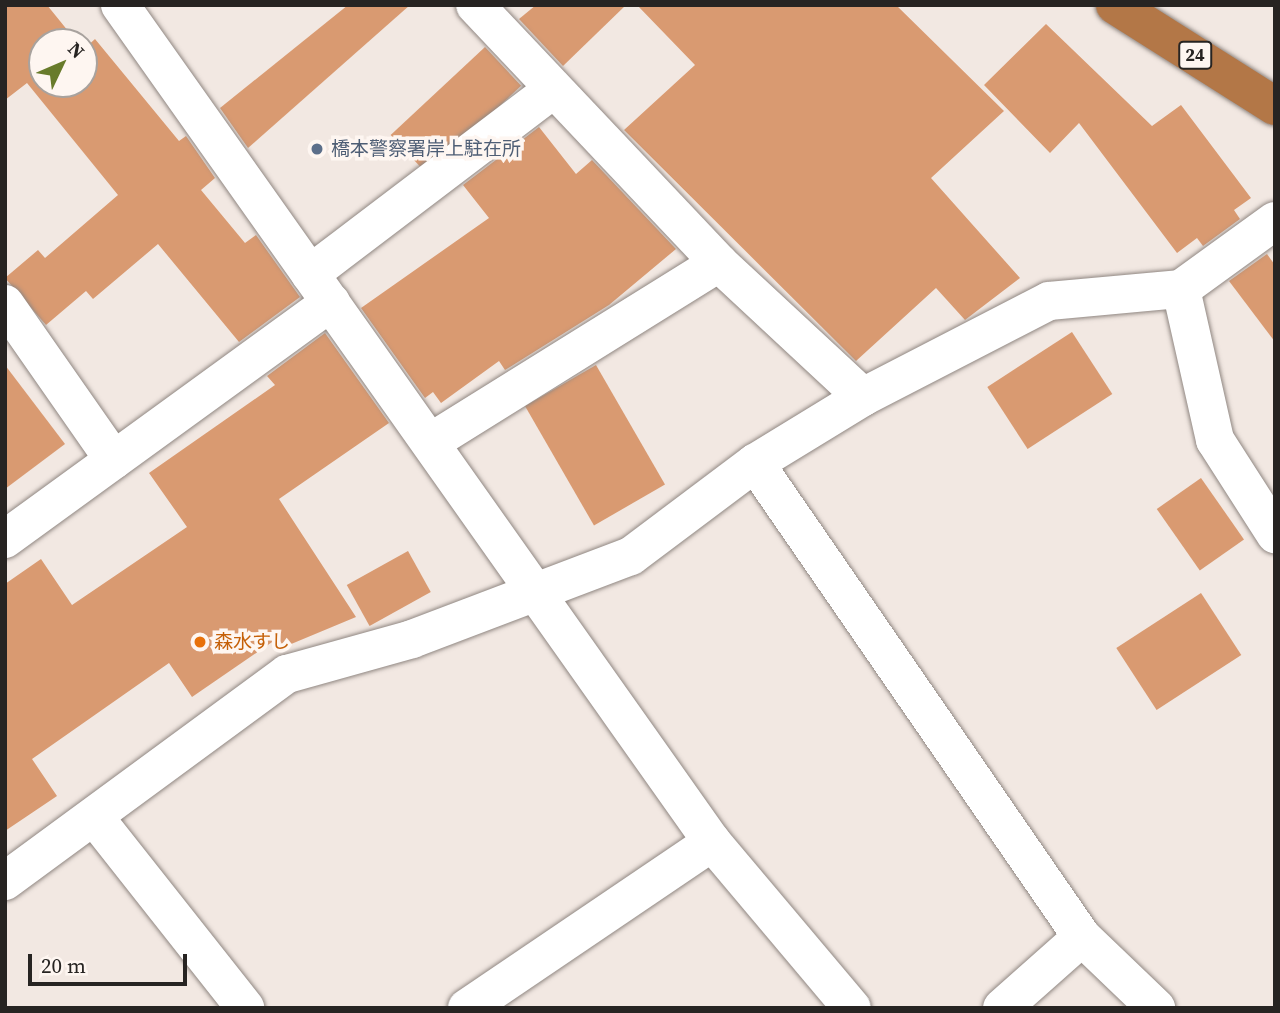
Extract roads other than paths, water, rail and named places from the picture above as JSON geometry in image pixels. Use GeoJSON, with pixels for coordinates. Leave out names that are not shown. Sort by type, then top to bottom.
{"type":"FeatureCollection","features":[{"type":"Feature","properties":{"kind":"highway","name":"24"},"geometry":{"type":"LineString","coordinates":[[1115,5],[1275,106]]}},
{"type":"Feature","properties":{"kind":"street"},"geometry":{"type":"LineString","coordinates":[[120,5],[712,842],[852,1008]]}},
{"type":"Feature","properties":{"kind":"street"},"geometry":{"type":"LineString","coordinates":[[475,5],[552,90],[719,263],[863,397]]}},
{"type":"Feature","properties":{"kind":"street"},"geometry":{"type":"LineString","coordinates":[[5,539],[114,460],[321,288],[552,90]]}},
{"type":"Feature","properties":{"kind":"street"},"geometry":{"type":"LineString","coordinates":[[5,881],[96,819],[287,674],[412,639],[631,556],[755,463],[863,397],[1049,301],[1181,289],[1275,221]]}},
{"type":"Feature","properties":{"kind":"street"},"geometry":{"type":"LineString","coordinates":[[431,442],[719,263]]}},
{"type":"Feature","properties":{"kind":"street"},"geometry":{"type":"LineString","coordinates":[[1181,289],[1216,440],[1275,534]]}},
{"type":"Feature","properties":{"kind":"street"},"geometry":{"type":"LineString","coordinates":[[5,304],[114,460]]}},
{"type":"Feature","properties":{"kind":"street"},"geometry":{"type":"LineString","coordinates":[[755,463],[1082,937],[1156,1008]]}},
{"type":"Feature","properties":{"kind":"street"},"geometry":{"type":"LineString","coordinates":[[96,819],[246,1008]]}},
{"type":"Feature","properties":{"kind":"street"},"geometry":{"type":"LineString","coordinates":[[467,1008],[712,842]]}},
{"type":"Feature","properties":{"kind":"street"},"geometry":{"type":"LineString","coordinates":[[1002,1008],[1082,937]]}},
{"type":"Feature","properties":{"kind":"place","name":"橋本警察署岸上駐在所"},"geometry":{"type":"Point","coordinates":[317,149]}},
{"type":"Feature","properties":{"kind":"place","name":"森水すし"},"geometry":{"type":"Point","coordinates":[200,642]}}]}
